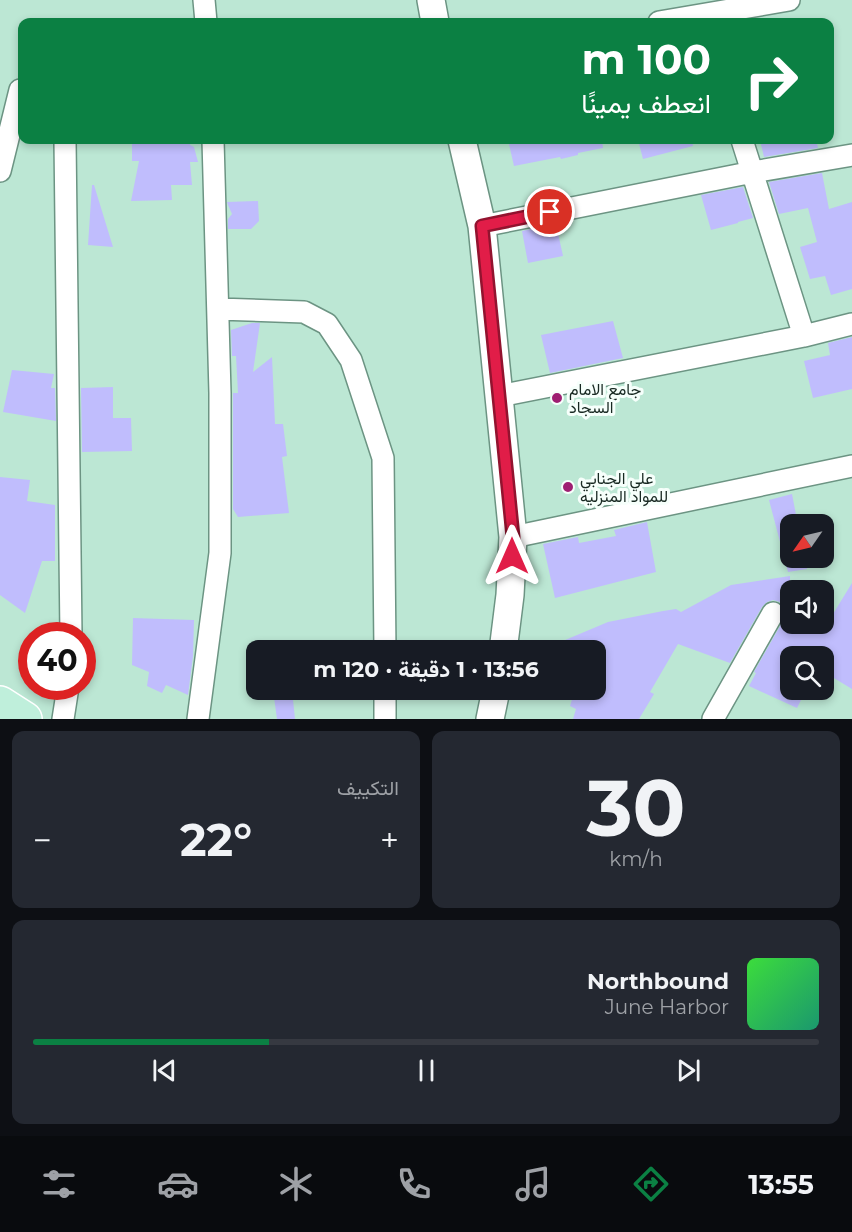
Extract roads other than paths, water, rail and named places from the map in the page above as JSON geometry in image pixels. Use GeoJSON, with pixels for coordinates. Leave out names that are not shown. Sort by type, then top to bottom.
{"type":"FeatureCollection","features":[{"type":"Feature","properties":{"kind":"main road"},"geometry":{"type":"LineString","coordinates":[[0,703],[25,719]]}},
{"type":"Feature","properties":{"kind":"street"},"geometry":{"type":"LineString","coordinates":[[204,0],[206,18]]}},
{"type":"Feature","properties":{"kind":"street"},"geometry":{"type":"LineString","coordinates":[[431,0],[434,18]]}},
{"type":"Feature","properties":{"kind":"street"},"geometry":{"type":"LineString","coordinates":[[676,18],[789,0]]}},
{"type":"Feature","properties":{"kind":"street"},"geometry":{"type":"LineString","coordinates":[[0,171],[14,90]]}},
{"type":"Feature","properties":{"kind":"street"},"geometry":{"type":"LineString","coordinates":[[65,144],[71,622]]}},
{"type":"Feature","properties":{"kind":"street"},"geometry":{"type":"LineString","coordinates":[[198,719],[220,553],[220,393],[213,144]]}},
{"type":"Feature","properties":{"kind":"street"},"geometry":{"type":"LineString","coordinates":[[463,144],[482,226],[513,537],[510,595],[504,640]]}},
{"type":"Feature","properties":{"kind":"street"},"geometry":{"type":"LineString","coordinates":[[743,144],[804,336]]}},
{"type":"Feature","properties":{"kind":"street"},"geometry":{"type":"LineString","coordinates":[[482,226],[753,172],[852,155]]}},
{"type":"Feature","properties":{"kind":"street"},"geometry":{"type":"LineString","coordinates":[[218,309],[304,312],[327,324],[351,360],[383,458],[385,640]]}},
{"type":"Feature","properties":{"kind":"street"},"geometry":{"type":"LineString","coordinates":[[499,396],[804,336],[852,324]]}},
{"type":"Feature","properties":{"kind":"street"},"geometry":{"type":"LineString","coordinates":[[513,537],[852,466]]}},
{"type":"Feature","properties":{"kind":"street"},"geometry":{"type":"LineString","coordinates":[[713,719],[773,613]]}},
{"type":"Feature","properties":{"kind":"street"},"geometry":{"type":"LineString","coordinates":[[63,719],[66,700]]}},
{"type":"Feature","properties":{"kind":"street"},"geometry":{"type":"LineString","coordinates":[[385,700],[385,719]]}},
{"type":"Feature","properties":{"kind":"street"},"geometry":{"type":"LineString","coordinates":[[490,719],[494,700]]}},
{"type":"Feature","properties":{"kind":"place","name":"جامع الامام السجاد"},"geometry":{"type":"Point","coordinates":[557,398]}},
{"type":"Feature","properties":{"kind":"place","name":"علي الجنابي للمواد المنزليه"},"geometry":{"type":"Point","coordinates":[568,487]}}]}
